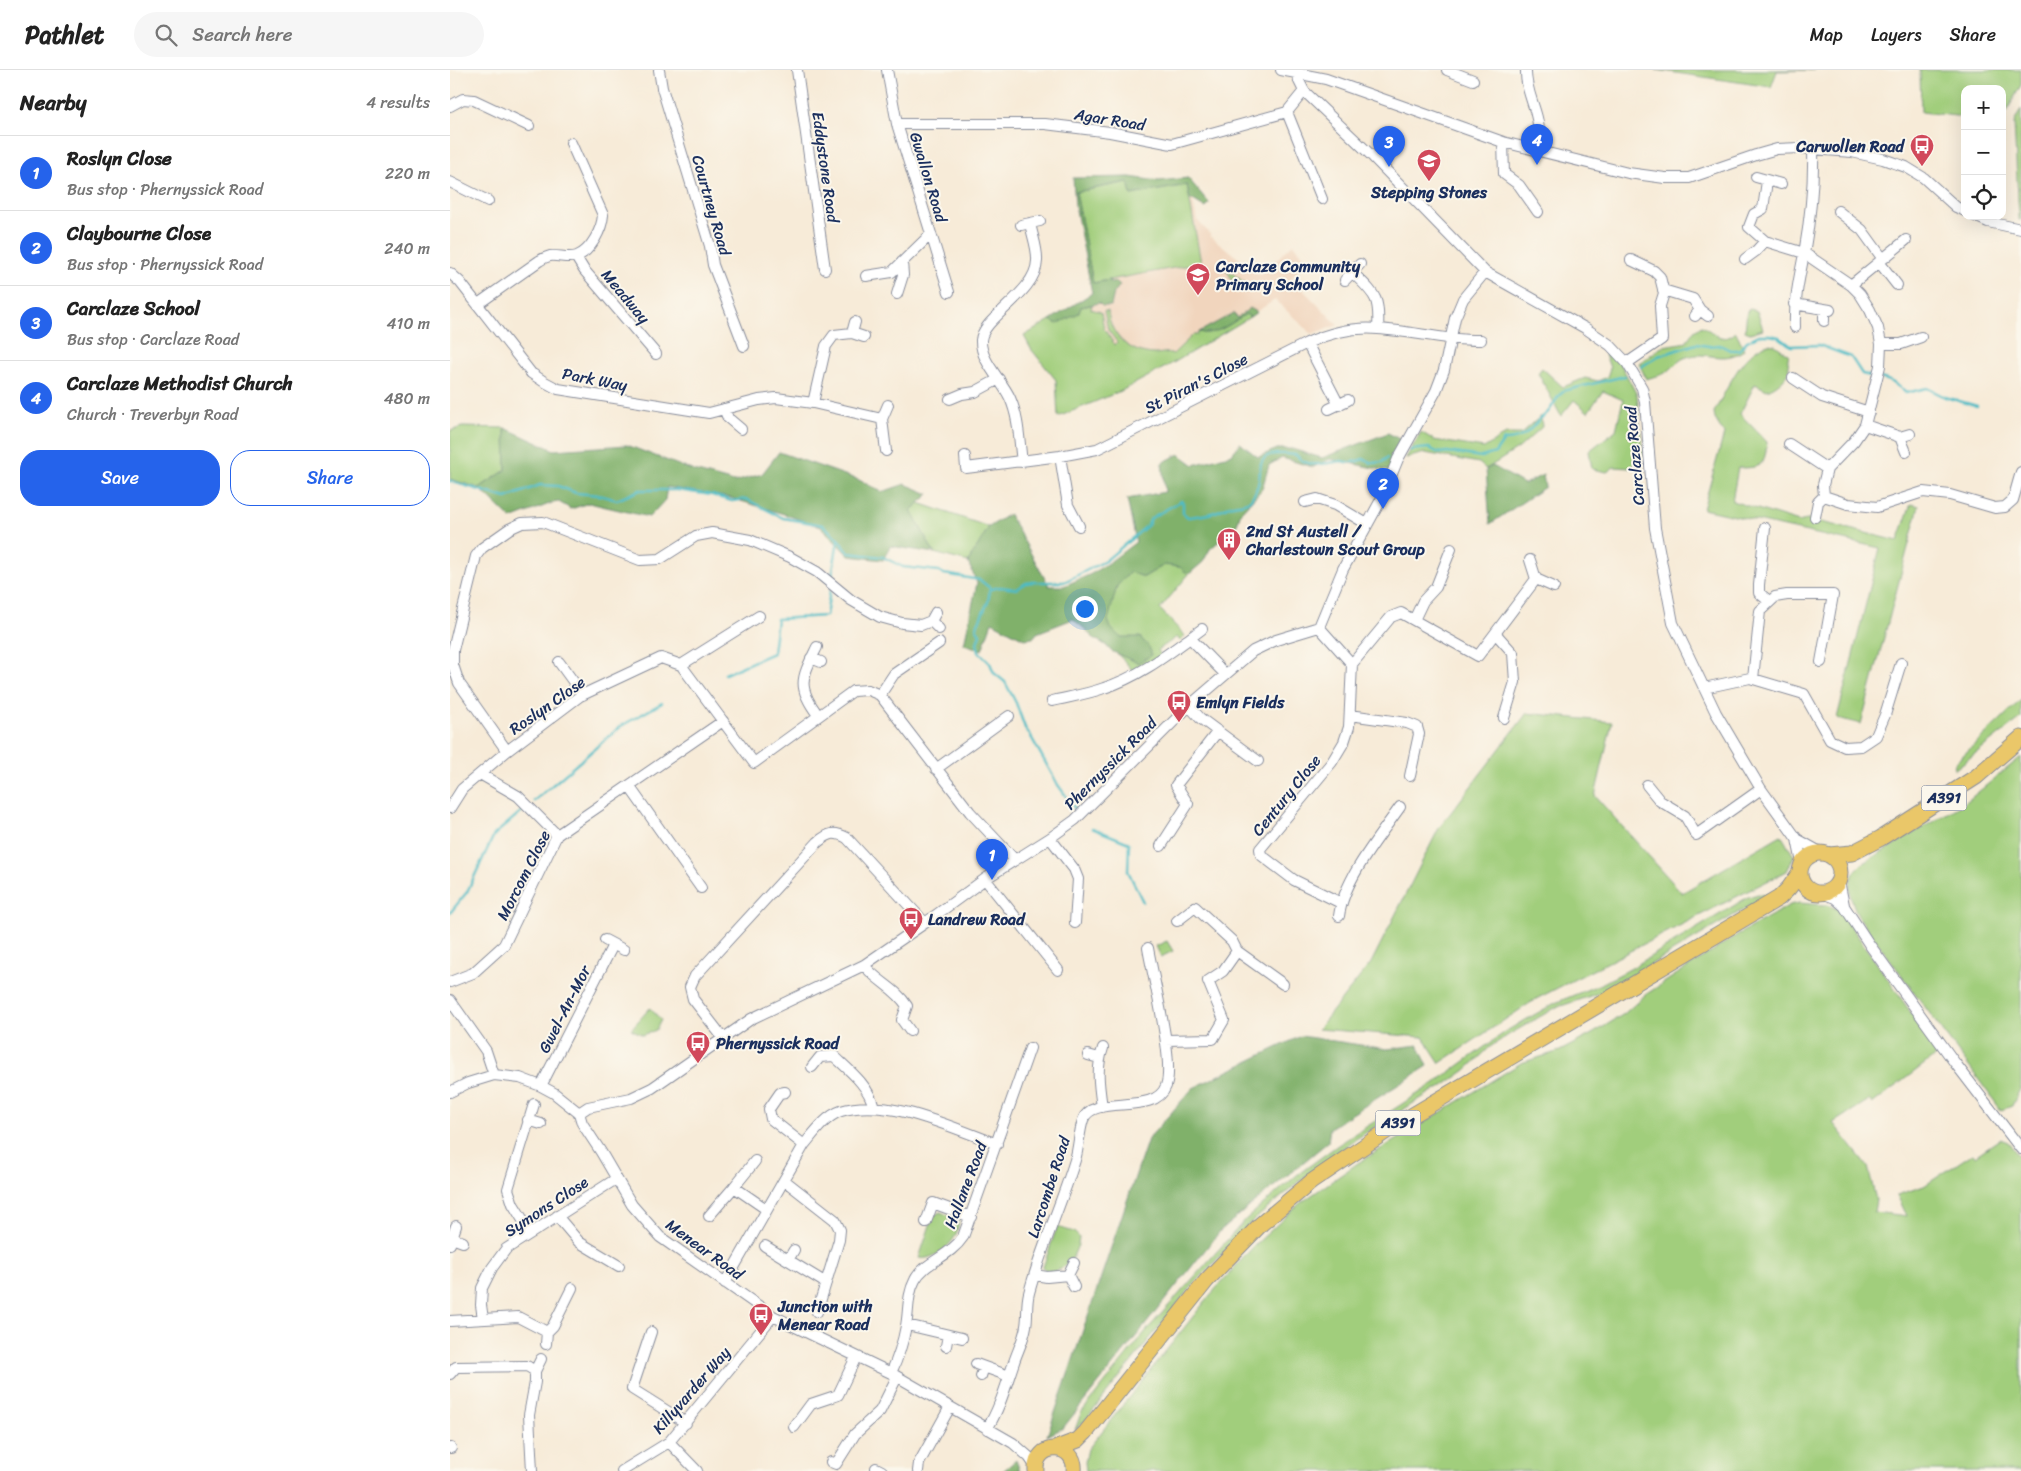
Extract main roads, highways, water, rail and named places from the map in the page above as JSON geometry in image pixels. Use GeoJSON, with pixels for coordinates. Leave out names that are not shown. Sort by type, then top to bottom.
{"type":"FeatureCollection","features":[{"type":"Feature","properties":{"kind":"highway","name":"A391"},"geometry":{"type":"LineString","coordinates":[[1826,854],[1840,855],[1861,850],[1976,777],[2021,738]]}},
{"type":"Feature","properties":{"kind":"highway","name":"A391"},"geometry":{"type":"LineString","coordinates":[[1839,878],[1861,850]]}},
{"type":"Feature","properties":{"kind":"highway"},"geometry":{"type":"LineString","coordinates":[[1826,854],[1838,863],[1839,878],[1831,890],[1818,892],[1803,884],[1801,867],[1809,855],[1826,854]]}},
{"type":"Feature","properties":{"kind":"highway","name":"A391"},"geometry":{"type":"LineString","coordinates":[[1779,898],[1789,888],[1801,867]]}},
{"type":"Feature","properties":{"kind":"highway","name":"A391"},"geometry":{"type":"LineString","coordinates":[[1051,1450],[1078,1440],[1086,1432],[1207,1280],[1261,1224],[1311,1182],[1391,1128],[1779,898],[1797,892],[1818,892]]}},
{"type":"Feature","properties":{"kind":"highway","name":"A391"},"geometry":{"type":"LineString","coordinates":[[1075,1468],[1086,1432]]}},
{"type":"Feature","properties":{"kind":"highway"},"geometry":{"type":"LineString","coordinates":[[1036,1469],[1038,1458],[1051,1450],[1066,1452],[1075,1468]]}},
{"type":"Feature","properties":{"kind":"waterway"},"geometry":{"type":"LineString","coordinates":[[1641,367],[1658,356],[1696,344],[1720,345],[1730,350],[1739,350],[1747,341],[1759,335],[1770,335],[1779,337],[1791,346],[1819,345],[1851,357],[1862,374],[1875,377]]}},
{"type":"Feature","properties":{"kind":"waterway"},"geometry":{"type":"LineString","coordinates":[[1410,450],[1429,448],[1439,453],[1447,452],[1482,457],[1495,453],[1504,440],[1523,436],[1530,430],[1549,411],[1563,391],[1625,376]]}},
{"type":"Feature","properties":{"kind":"waterway"},"geometry":{"type":"LineString","coordinates":[[1880,378],[1894,383],[1906,393],[1927,388],[1945,397],[1977,406]]}},
{"type":"Feature","properties":{"kind":"waterway"},"geometry":{"type":"LineString","coordinates":[[450,481],[506,498],[540,485],[558,486],[576,493],[599,495],[617,500],[640,490],[677,490],[712,495],[732,501],[746,499],[783,518],[823,525],[849,553],[883,557],[903,567],[939,571],[944,574],[980,580],[991,589],[1000,587],[1017,589],[1026,583],[1064,582],[1105,561],[1148,525],[1151,518],[1181,501],[1183,503],[1183,513],[1188,517],[1211,513],[1231,505],[1247,502],[1251,499],[1256,489],[1263,459],[1269,455],[1296,455],[1306,463],[1312,464],[1352,462],[1363,459],[1372,463],[1382,462],[1387,458]]}},
{"type":"Feature","properties":{"kind":"waterway"},"geometry":{"type":"LineString","coordinates":[[832,576],[838,540]]}},
{"type":"Feature","properties":{"kind":"waterway"},"geometry":{"type":"LineString","coordinates":[[990,589],[988,602],[976,628],[980,634],[977,643],[979,652],[990,663],[994,673],[1005,682],[1016,703],[1025,728],[1058,785],[1076,810]]}},
{"type":"Feature","properties":{"kind":"waterway"},"geometry":{"type":"LineString","coordinates":[[725,674],[773,653],[777,619],[826,616],[830,591]]}},
{"type":"Feature","properties":{"kind":"waterway"},"geometry":{"type":"LineString","coordinates":[[534,801],[621,726],[662,703]]}},
{"type":"Feature","properties":{"kind":"waterway"},"geometry":{"type":"LineString","coordinates":[[450,913],[467,892],[494,835],[522,811]]}},
{"type":"Feature","properties":{"kind":"waterway"},"geometry":{"type":"LineString","coordinates":[[1092,828],[1129,843],[1128,871],[1143,902]]}},
{"type":"Feature","properties":{"kind":"place","name":"Carclaze Methodist Church"},"geometry":{"type":"Point","coordinates":[1537,165]}},
{"type":"Feature","properties":{"kind":"place","name":"Carclaze School"},"geometry":{"type":"Point","coordinates":[1389,167]}},
{"type":"Feature","properties":{"kind":"place","name":"Carwollen Road"},"geometry":{"type":"Point","coordinates":[1922,167]}},
{"type":"Feature","properties":{"kind":"place","name":"Stepping Stones"},"geometry":{"type":"Point","coordinates":[1429,182]}},
{"type":"Feature","properties":{"kind":"place","name":"Carclaze Community Primary School"},"geometry":{"type":"Point","coordinates":[1198,296]}},
{"type":"Feature","properties":{"kind":"place","name":"Claybourne Close"},"geometry":{"type":"Point","coordinates":[1383,509]}},
{"type":"Feature","properties":{"kind":"place","name":"2nd St Austell / Charlestown Scout Group"},"geometry":{"type":"Point","coordinates":[1229,561]}},
{"type":"Feature","properties":{"kind":"place","name":"Emlyn Fields"},"geometry":{"type":"Point","coordinates":[1179,723]}},
{"type":"Feature","properties":{"kind":"place","name":"Roslyn Close"},"geometry":{"type":"Point","coordinates":[992,880]}},
{"type":"Feature","properties":{"kind":"place","name":"Landrew Road"},"geometry":{"type":"Point","coordinates":[911,940]}},
{"type":"Feature","properties":{"kind":"place","name":"Phernyssick Road"},"geometry":{"type":"Point","coordinates":[698,1064]}},
{"type":"Feature","properties":{"kind":"place","name":"Junction with Menear Road"},"geometry":{"type":"Point","coordinates":[761,1336]}}]}
